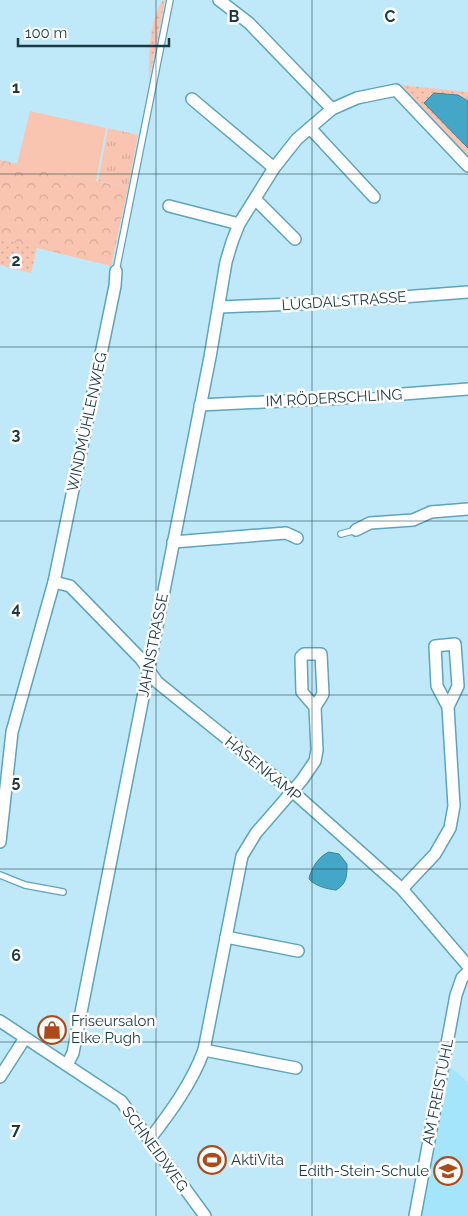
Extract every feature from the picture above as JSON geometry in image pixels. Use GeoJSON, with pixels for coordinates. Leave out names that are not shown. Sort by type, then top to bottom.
{"type":"FeatureCollection","features":[{"type":"Feature","properties":{"kind":"street"},"geometry":{"type":"LineString","coordinates":[[219,0],[249,23],[332,109]]}},
{"type":"Feature","properties":{"kind":"street","name":"JAHNSTRASSE"},"geometry":{"type":"LineString","coordinates":[[67,1065],[73,1053],[149,669],[226,262],[239,224],[274,168],[297,139],[332,109],[357,98],[396,90],[468,166]]}},
{"type":"Feature","properties":{"kind":"street"},"geometry":{"type":"LineString","coordinates":[[192,99],[274,168]]}},
{"type":"Feature","properties":{"kind":"street"},"geometry":{"type":"LineString","coordinates":[[310,128],[374,197]]}},
{"type":"Feature","properties":{"kind":"street"},"geometry":{"type":"LineString","coordinates":[[255,199],[295,239]]}},
{"type":"Feature","properties":{"kind":"street"},"geometry":{"type":"LineString","coordinates":[[169,206],[239,224]]}},
{"type":"Feature","properties":{"kind":"street","name":"WINDMÜHLENWEG"},"geometry":{"type":"LineString","coordinates":[[0,842],[12,732],[54,582],[115,286],[116,271]]}},
{"type":"Feature","properties":{"kind":"street","name":"LUGDALSTRASSE"},"geometry":{"type":"LineString","coordinates":[[376,299],[468,292]]}},
{"type":"Feature","properties":{"kind":"street","name":"LUGDALSTRASSE"},"geometry":{"type":"LineString","coordinates":[[219,307],[321,303]]}},
{"type":"Feature","properties":{"kind":"street","name":"IM RÖDERSCHLING"},"geometry":{"type":"LineString","coordinates":[[403,394],[468,389]]}},
{"type":"Feature","properties":{"kind":"street","name":"IM RÖDERSCHLING"},"geometry":{"type":"LineString","coordinates":[[200,405],[345,398]]}},
{"type":"Feature","properties":{"kind":"street"},"geometry":{"type":"LineString","coordinates":[[356,530],[370,523],[413,520],[430,512],[468,509]]}},
{"type":"Feature","properties":{"kind":"street"},"geometry":{"type":"LineString","coordinates":[[173,542],[286,533],[297,538]]}},
{"type":"Feature","properties":{"kind":"street","name":"HASENKAMP"},"geometry":{"type":"LineString","coordinates":[[54,582],[70,586],[141,659],[157,682],[292,791],[402,889],[468,966]]}},
{"type":"Feature","properties":{"kind":"street"},"geometry":{"type":"LineString","coordinates":[[402,889],[435,854],[450,828],[454,806],[448,707],[437,686],[435,646],[455,644],[458,686],[448,707]]}},
{"type":"Feature","properties":{"kind":"street"},"geometry":{"type":"LineString","coordinates":[[149,1140],[169,1115],[200,1062],[204,1050],[242,856],[256,833],[307,773],[314,761],[316,750],[315,707]]}},
{"type":"Feature","properties":{"kind":"street"},"geometry":{"type":"LineString","coordinates":[[226,937],[298,951]]}},
{"type":"Feature","properties":{"kind":"street","name":"AM FREISTUHL"},"geometry":{"type":"LineString","coordinates":[[415,1216],[456,995],[462,978],[468,972]]}},
{"type":"Feature","properties":{"kind":"street","name":"SCHNEIDWEG"},"geometry":{"type":"LineString","coordinates":[[0,1021],[121,1101],[205,1216]]}},
{"type":"Feature","properties":{"kind":"street"},"geometry":{"type":"LineString","coordinates":[[0,1077],[25,1038]]}},
{"type":"Feature","properties":{"kind":"street"},"geometry":{"type":"LineString","coordinates":[[204,1050],[296,1068]]}},
{"type":"Feature","properties":{"kind":"lane","name":"WINDMÜHLENWEG"},"geometry":{"type":"LineString","coordinates":[[116,271],[170,0]]}},
{"type":"Feature","properties":{"kind":"lane","name":"LUGDALSTRASSE"},"geometry":{"type":"LineString","coordinates":[[321,303],[376,299]]}},
{"type":"Feature","properties":{"kind":"lane","name":"IM RÖDERSCHLING"},"geometry":{"type":"LineString","coordinates":[[345,398],[403,394]]}},
{"type":"Feature","properties":{"kind":"lane"},"geometry":{"type":"LineString","coordinates":[[341,534],[356,530]]}},
{"type":"Feature","properties":{"kind":"lane"},"geometry":{"type":"LineString","coordinates":[[0,875],[25,885],[63,892]]}},
{"type":"Feature","properties":{"kind":"shaded area"},"geometry":{"type":"Polygon","coordinates":[[[434,93],[458,95],[468,101],[468,148],[424,103],[434,93]]]}},
{"type":"Feature","properties":{"kind":"shaded area"},"geometry":{"type":"Polygon","coordinates":[[[329,852],[339,854],[347,864],[344,882],[336,890],[321,887],[309,879],[316,863],[329,852]]]}},
{"type":"Feature","properties":{"kind":"shaded area","name":"Edith-Stein-Schule"},"geometry":{"type":"Polygon","coordinates":[[[449,1066],[468,1082],[468,1216],[420,1216],[449,1066]]]}},
{"type":"Feature","properties":{"kind":"green space"},"geometry":{"type":"Polygon","coordinates":[[[163,0],[165,0],[149,81],[149,50],[152,29],[154,19],[163,0]]]}},
{"type":"Feature","properties":{"kind":"green space"},"geometry":{"type":"Polygon","coordinates":[[[401,85],[468,92],[468,158],[401,85]]]}},
{"type":"Feature","properties":{"kind":"green space"},"geometry":{"type":"Polygon","coordinates":[[[30,111],[106,128],[96,181],[17,164],[30,111]]]}},
{"type":"Feature","properties":{"kind":"green space"},"geometry":{"type":"Polygon","coordinates":[[[108,128],[138,135],[128,188],[98,181],[108,128]]]}},
{"type":"Feature","properties":{"kind":"green space"},"geometry":{"type":"Polygon","coordinates":[[[0,160],[128,188],[111,266],[0,239],[0,160]]]}},
{"type":"Feature","properties":{"kind":"green space"},"geometry":{"type":"Polygon","coordinates":[[[0,238],[37,247],[31,273],[0,265],[0,238]]]}},
{"type":"Feature","properties":{"kind":"place","name":"Friseursalon Elke Pugh"},"geometry":{"type":"Point","coordinates":[52,1030]}},
{"type":"Feature","properties":{"kind":"place","name":"AktiVita"},"geometry":{"type":"Point","coordinates":[212,1160]}},
{"type":"Feature","properties":{"kind":"place","name":"Edith-Stein-Schule"},"geometry":{"type":"Point","coordinates":[448,1171]}}]}
